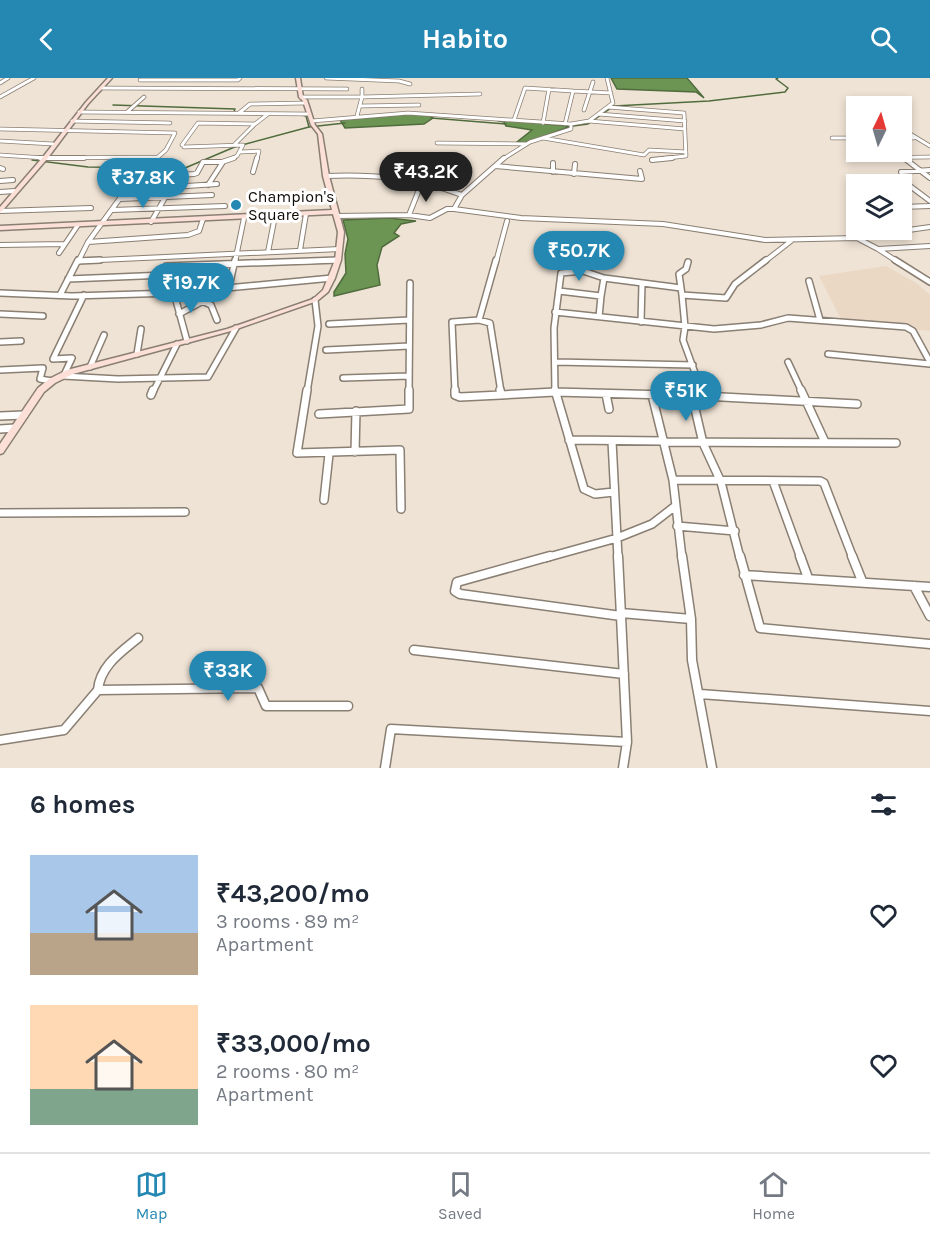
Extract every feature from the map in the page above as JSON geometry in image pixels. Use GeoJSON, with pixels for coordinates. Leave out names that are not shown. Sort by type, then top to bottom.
{"type":"FeatureCollection","features":[{"type":"Feature","properties":{"kind":"street"},"geometry":{"type":"LineString","coordinates":[[1,82],[8,78]]}},
{"type":"Feature","properties":{"kind":"street"},"geometry":{"type":"LineString","coordinates":[[0,97],[34,78]]}},
{"type":"Feature","properties":{"kind":"street"},"geometry":{"type":"LineString","coordinates":[[0,210],[43,160],[79,112],[110,78]]}},
{"type":"Feature","properties":{"kind":"street"},"geometry":{"type":"LineString","coordinates":[[140,80],[238,80],[240,78]]}},
{"type":"Feature","properties":{"kind":"street"},"geometry":{"type":"LineString","coordinates":[[0,451],[41,390],[51,381],[63,375],[236,328],[315,300],[326,291],[338,260],[341,232],[326,176],[320,134],[313,125],[301,97],[298,78]]}},
{"type":"Feature","properties":{"kind":"street"},"geometry":{"type":"LineString","coordinates":[[326,78],[399,81],[410,84]]}},
{"type":"Feature","properties":{"kind":"street"},"geometry":{"type":"LineString","coordinates":[[591,121],[611,107],[613,102],[607,78]]}},
{"type":"Feature","properties":{"kind":"street"},"geometry":{"type":"LineString","coordinates":[[584,110],[593,82]]}},
{"type":"Feature","properties":{"kind":"street"},"geometry":{"type":"LineString","coordinates":[[100,88],[347,89]]}},
{"type":"Feature","properties":{"kind":"street"},"geometry":{"type":"LineString","coordinates":[[357,116],[362,88]]}},
{"type":"Feature","properties":{"kind":"street"},"geometry":{"type":"LineString","coordinates":[[514,120],[525,88],[611,93]]}},
{"type":"Feature","properties":{"kind":"street"},"geometry":{"type":"LineString","coordinates":[[394,96],[395,89]]}},
{"type":"Feature","properties":{"kind":"street"},"geometry":{"type":"LineString","coordinates":[[543,123],[549,89]]}},
{"type":"Feature","properties":{"kind":"street"},"geometry":{"type":"LineString","coordinates":[[565,124],[573,91]]}},
{"type":"Feature","properties":{"kind":"street"},"geometry":{"type":"LineString","coordinates":[[301,97],[480,94]]}},
{"type":"Feature","properties":{"kind":"street"},"geometry":{"type":"LineString","coordinates":[[127,112],[144,97]]}},
{"type":"Feature","properties":{"kind":"street"},"geometry":{"type":"LineString","coordinates":[[239,113],[250,104],[305,103]]}},
{"type":"Feature","properties":{"kind":"street"},"geometry":{"type":"LineString","coordinates":[[360,106],[419,105]]}},
{"type":"Feature","properties":{"kind":"street"},"geometry":{"type":"LineString","coordinates":[[611,107],[684,113],[685,156],[652,160]]}},
{"type":"Feature","properties":{"kind":"street"},"geometry":{"type":"LineString","coordinates":[[79,112],[308,114]]}},
{"type":"Feature","properties":{"kind":"street"},"geometry":{"type":"LineString","coordinates":[[174,133],[167,126],[179,113]]}},
{"type":"Feature","properties":{"kind":"street"},"geometry":{"type":"LineString","coordinates":[[135,188],[142,177],[197,173],[203,162],[223,162],[233,159],[241,152],[243,145],[183,146],[207,113]]}},
{"type":"Feature","properties":{"kind":"street"},"geometry":{"type":"LineString","coordinates":[[235,145],[268,113]]}},
{"type":"Feature","properties":{"kind":"street"},"geometry":{"type":"LineString","coordinates":[[313,125],[357,116],[408,113],[571,125]]}},
{"type":"Feature","properties":{"kind":"street"},"geometry":{"type":"LineString","coordinates":[[601,114],[685,121]]}},
{"type":"Feature","properties":{"kind":"street"},"geometry":{"type":"LineString","coordinates":[[72,121],[170,123]]}},
{"type":"Feature","properties":{"kind":"street"},"geometry":{"type":"LineString","coordinates":[[454,209],[462,195],[495,166],[527,144],[571,125],[591,121],[685,129]]}},
{"type":"Feature","properties":{"kind":"street"},"geometry":{"type":"LineString","coordinates":[[198,123],[255,124]]}},
{"type":"Feature","properties":{"kind":"street"},"geometry":{"type":"LineString","coordinates":[[0,129],[174,133]]}},
{"type":"Feature","properties":{"kind":"street"},"geometry":{"type":"LineString","coordinates":[[0,155],[43,160],[158,157],[166,150],[174,133]]}},
{"type":"Feature","properties":{"kind":"street"},"geometry":{"type":"LineString","coordinates":[[543,138],[642,155],[646,155],[649,150],[686,152]]}},
{"type":"Feature","properties":{"kind":"street"},"geometry":{"type":"LineString","coordinates":[[832,138],[846,138]]}},
{"type":"Feature","properties":{"kind":"street"},"geometry":{"type":"LineString","coordinates":[[914,138],[930,146]]}},
{"type":"Feature","properties":{"kind":"street"},"geometry":{"type":"LineString","coordinates":[[0,141],[53,144]]}},
{"type":"Feature","properties":{"kind":"street"},"geometry":{"type":"LineString","coordinates":[[437,143],[527,144]]}},
{"type":"Feature","properties":{"kind":"street"},"geometry":{"type":"LineString","coordinates":[[241,152],[259,151],[253,172]]}},
{"type":"Feature","properties":{"kind":"street"},"geometry":{"type":"LineString","coordinates":[[912,157],[930,157]]}},
{"type":"Feature","properties":{"kind":"street"},"geometry":{"type":"LineString","coordinates":[[208,185],[223,162]]}},
{"type":"Feature","properties":{"kind":"street"},"geometry":{"type":"LineString","coordinates":[[530,170],[532,162]]}},
{"type":"Feature","properties":{"kind":"street"},"geometry":{"type":"LineString","coordinates":[[908,162],[930,178]]}},
{"type":"Feature","properties":{"kind":"street"},"geometry":{"type":"LineString","coordinates":[[553,163],[553,172]]}},
{"type":"Feature","properties":{"kind":"street"},"geometry":{"type":"LineString","coordinates":[[574,174],[575,164]]}},
{"type":"Feature","properties":{"kind":"street"},"geometry":{"type":"LineString","coordinates":[[495,166],[642,179],[640,171]]}},
{"type":"Feature","properties":{"kind":"street"},"geometry":{"type":"LineString","coordinates":[[596,168],[596,176]]}},
{"type":"Feature","properties":{"kind":"street"},"geometry":{"type":"LineString","coordinates":[[151,222],[181,169]]}},
{"type":"Feature","properties":{"kind":"street"},"geometry":{"type":"LineString","coordinates":[[618,178],[620,170]]}},
{"type":"Feature","properties":{"kind":"street"},"geometry":{"type":"LineString","coordinates":[[901,171],[930,170]]}},
{"type":"Feature","properties":{"kind":"street"},"geometry":{"type":"LineString","coordinates":[[326,176],[374,173],[396,175],[462,195]]}},
{"type":"Feature","properties":{"kind":"street"},"geometry":{"type":"LineString","coordinates":[[0,181],[13,180]]}},
{"type":"Feature","properties":{"kind":"street"},"geometry":{"type":"LineString","coordinates":[[409,215],[422,182]]}},
{"type":"Feature","properties":{"kind":"street"},"geometry":{"type":"LineString","coordinates":[[60,295],[88,242],[126,190],[217,184]]}},
{"type":"Feature","properties":{"kind":"street"},"geometry":{"type":"LineString","coordinates":[[912,189],[930,204]]}},
{"type":"Feature","properties":{"kind":"street"},"geometry":{"type":"LineString","coordinates":[[0,192],[15,191]]}},
{"type":"Feature","properties":{"kind":"street"},"geometry":{"type":"LineString","coordinates":[[120,199],[212,195]]}},
{"type":"Feature","properties":{"kind":"street"},"geometry":{"type":"LineString","coordinates":[[912,206],[930,204]]}},
{"type":"Feature","properties":{"kind":"street"},"geometry":{"type":"LineString","coordinates":[[112,210],[225,206]]}},
{"type":"Feature","properties":{"kind":"street"},"geometry":{"type":"LineString","coordinates":[[0,210],[91,208]]}},
{"type":"Feature","properties":{"kind":"street"},"geometry":{"type":"LineString","coordinates":[[0,228],[306,214],[409,215],[430,218],[447,208],[521,218],[663,224],[735,237],[791,241],[846,238]]}},
{"type":"Feature","properties":{"kind":"street"},"geometry":{"type":"LineString","coordinates":[[300,250],[306,214]]}},
{"type":"Feature","properties":{"kind":"street"},"geometry":{"type":"LineString","coordinates":[[268,252],[275,216]]}},
{"type":"Feature","properties":{"kind":"street"},"geometry":{"type":"LineString","coordinates":[[229,287],[244,218]]}},
{"type":"Feature","properties":{"kind":"street"},"geometry":{"type":"LineString","coordinates":[[88,242],[188,235],[199,231],[203,219]]}},
{"type":"Feature","properties":{"kind":"street"},"geometry":{"type":"LineString","coordinates":[[479,320],[507,221]]}},
{"type":"Feature","properties":{"kind":"street"},"geometry":{"type":"LineString","coordinates":[[59,253],[78,225]]}},
{"type":"Feature","properties":{"kind":"street"},"geometry":{"type":"LineString","coordinates":[[912,230],[930,228]]}},
{"type":"Feature","properties":{"kind":"street"},"geometry":{"type":"LineString","coordinates":[[861,240],[930,282]]}},
{"type":"Feature","properties":{"kind":"street"},"geometry":{"type":"LineString","coordinates":[[682,295],[726,298],[735,284],[791,241]]}},
{"type":"Feature","properties":{"kind":"street"},"geometry":{"type":"LineString","coordinates":[[1,246],[65,244]]}},
{"type":"Feature","properties":{"kind":"street"},"geometry":{"type":"LineString","coordinates":[[878,249],[930,246]]}},
{"type":"Feature","properties":{"kind":"street"},"geometry":{"type":"LineString","coordinates":[[78,261],[340,249]]}},
{"type":"Feature","properties":{"kind":"street"},"geometry":{"type":"LineString","coordinates":[[68,279],[164,275],[166,266],[338,260]]}},
{"type":"Feature","properties":{"kind":"street"},"geometry":{"type":"LineString","coordinates":[[688,262],[686,269],[679,274],[685,327],[683,340],[704,396]]}},
{"type":"Feature","properties":{"kind":"street"},"geometry":{"type":"LineString","coordinates":[[614,492],[595,494],[584,489],[555,392],[555,312],[561,273],[564,271],[599,275],[604,279],[681,288]]}},
{"type":"Feature","properties":{"kind":"street"},"geometry":{"type":"LineString","coordinates":[[0,293],[84,295],[174,293],[332,278]]}},
{"type":"Feature","properties":{"kind":"street"},"geometry":{"type":"LineString","coordinates":[[599,317],[604,279]]}},
{"type":"Feature","properties":{"kind":"street"},"geometry":{"type":"LineString","coordinates":[[809,281],[820,321]]}},
{"type":"Feature","properties":{"kind":"street"},"geometry":{"type":"LineString","coordinates":[[319,414],[409,409],[410,283]]}},
{"type":"Feature","properties":{"kind":"street"},"geometry":{"type":"LineString","coordinates":[[642,283],[642,322]]}},
{"type":"Feature","properties":{"kind":"street"},"geometry":{"type":"LineString","coordinates":[[180,314],[229,287]]}},
{"type":"Feature","properties":{"kind":"street"},"geometry":{"type":"LineString","coordinates":[[188,290],[191,296],[211,305]]}},
{"type":"Feature","properties":{"kind":"street"},"geometry":{"type":"LineString","coordinates":[[559,291],[601,296]]}},
{"type":"Feature","properties":{"kind":"street"},"geometry":{"type":"LineString","coordinates":[[174,293],[187,341]]}},
{"type":"Feature","properties":{"kind":"street"},"geometry":{"type":"LineString","coordinates":[[216,294],[211,305],[217,321]]}},
{"type":"Feature","properties":{"kind":"street"},"geometry":{"type":"LineString","coordinates":[[63,375],[72,358],[53,359],[84,295]]}},
{"type":"Feature","properties":{"kind":"street"},"geometry":{"type":"LineString","coordinates":[[315,300],[318,326],[297,453],[329,454],[400,450],[401,510]]}},
{"type":"Feature","properties":{"kind":"street"},"geometry":{"type":"LineString","coordinates":[[555,312],[714,329],[761,325],[788,318],[852,325],[906,327],[912,331],[930,363]]}},
{"type":"Feature","properties":{"kind":"street"},"geometry":{"type":"LineString","coordinates":[[0,314],[43,316]]}},
{"type":"Feature","properties":{"kind":"street"},"geometry":{"type":"LineString","coordinates":[[328,324],[409,320]]}},
{"type":"Feature","properties":{"kind":"street"},"geometry":{"type":"LineString","coordinates":[[501,395],[490,323],[479,320],[453,322],[455,395],[460,398],[555,392],[704,396],[856,404]]}},
{"type":"Feature","properties":{"kind":"street"},"geometry":{"type":"LineString","coordinates":[[63,375],[208,377],[236,328]]}},
{"type":"Feature","properties":{"kind":"street"},"geometry":{"type":"LineString","coordinates":[[137,354],[141,329]]}},
{"type":"Feature","properties":{"kind":"street"},"geometry":{"type":"LineString","coordinates":[[90,367],[104,335]]}},
{"type":"Feature","properties":{"kind":"street"},"geometry":{"type":"LineString","coordinates":[[0,342],[21,341]]}},
{"type":"Feature","properties":{"kind":"street"},"geometry":{"type":"LineString","coordinates":[[151,395],[177,344]]}},
{"type":"Feature","properties":{"kind":"street"},"geometry":{"type":"LineString","coordinates":[[326,350],[409,346]]}},
{"type":"Feature","properties":{"kind":"street"},"geometry":{"type":"LineString","coordinates":[[828,354],[930,363]]}},
{"type":"Feature","properties":{"kind":"street"},"geometry":{"type":"LineString","coordinates":[[556,362],[693,365]]}},
{"type":"Feature","properties":{"kind":"street"},"geometry":{"type":"LineString","coordinates":[[788,362],[825,442]]}},
{"type":"Feature","properties":{"kind":"street"},"geometry":{"type":"LineString","coordinates":[[0,370],[43,368],[40,379],[51,381]]}},
{"type":"Feature","properties":{"kind":"street"},"geometry":{"type":"LineString","coordinates":[[344,378],[409,376]]}},
{"type":"Feature","properties":{"kind":"street"},"geometry":{"type":"LineString","coordinates":[[606,394],[609,409]]}},
{"type":"Feature","properties":{"kind":"street"},"geometry":{"type":"LineString","coordinates":[[652,395],[674,480],[674,507],[691,619],[692,660],[712,768]]}},
{"type":"Feature","properties":{"kind":"street"},"geometry":{"type":"LineString","coordinates":[[692,396],[703,443],[721,482],[760,628],[930,644]]}},
{"type":"Feature","properties":{"kind":"street"},"geometry":{"type":"LineString","coordinates":[[355,452],[356,411]]}},
{"type":"Feature","properties":{"kind":"street"},"geometry":{"type":"LineString","coordinates":[[0,416],[24,415]]}},
{"type":"Feature","properties":{"kind":"street"},"geometry":{"type":"LineString","coordinates":[[0,429],[15,428]]}},
{"type":"Feature","properties":{"kind":"street"},"geometry":{"type":"LineString","coordinates":[[569,440],[896,443]]}},
{"type":"Feature","properties":{"kind":"street"},"geometry":{"type":"LineString","coordinates":[[612,441],[627,742],[623,768]]}},
{"type":"Feature","properties":{"kind":"street"},"geometry":{"type":"LineString","coordinates":[[324,500],[329,454]]}},
{"type":"Feature","properties":{"kind":"street"},"geometry":{"type":"LineString","coordinates":[[674,480],[820,481],[824,483],[862,581]]}},
{"type":"Feature","properties":{"kind":"street"},"geometry":{"type":"LineString","coordinates":[[773,482],[808,578]]}},
{"type":"Feature","properties":{"kind":"street"},"geometry":{"type":"LineString","coordinates":[[674,507],[652,524],[618,537],[457,582],[455,591],[460,594],[621,615],[691,619]]}},
{"type":"Feature","properties":{"kind":"street"},"geometry":{"type":"LineString","coordinates":[[0,513],[185,512]]}},
{"type":"Feature","properties":{"kind":"street"},"geometry":{"type":"LineString","coordinates":[[677,526],[735,531]]}},
{"type":"Feature","properties":{"kind":"street"},"geometry":{"type":"LineString","coordinates":[[744,575],[930,587]]}},
{"type":"Feature","properties":{"kind":"street"},"geometry":{"type":"LineString","coordinates":[[915,586],[930,616]]}},
{"type":"Feature","properties":{"kind":"street"},"geometry":{"type":"LineString","coordinates":[[0,740],[64,730],[98,690],[98,683],[105,669],[138,638]]}},
{"type":"Feature","properties":{"kind":"street"},"geometry":{"type":"LineString","coordinates":[[414,650],[624,674]]}},
{"type":"Feature","properties":{"kind":"street"},"geometry":{"type":"LineString","coordinates":[[98,690],[258,688],[266,706],[348,706]]}},
{"type":"Feature","properties":{"kind":"street"},"geometry":{"type":"LineString","coordinates":[[700,694],[930,711]]}},
{"type":"Feature","properties":{"kind":"street"},"geometry":{"type":"LineString","coordinates":[[385,768],[391,729],[627,742]]}},
{"type":"Feature","properties":{"kind":"shaded area"},"geometry":{"type":"Polygon","coordinates":[[[611,78],[687,78],[704,98],[696,92],[617,89],[611,78]]]}},
{"type":"Feature","properties":{"kind":"shaded area"},"geometry":{"type":"Polygon","coordinates":[[[410,114],[429,115],[433,118],[424,124],[345,128],[340,120],[410,114]]]}},
{"type":"Feature","properties":{"kind":"shaded area"},"geometry":{"type":"Polygon","coordinates":[[[499,121],[569,127],[525,143],[517,142],[532,130],[506,126],[504,122],[499,121]]]}},
{"type":"Feature","properties":{"kind":"shaded area"},"geometry":{"type":"Polygon","coordinates":[[[389,218],[416,221],[401,224],[394,233],[399,236],[382,247],[377,265],[380,285],[334,296],[334,292],[346,273],[345,254],[348,239],[343,220],[389,218]]]}},
{"type":"Feature","properties":{"kind":"shaded area"},"geometry":{"type":"Polygon","coordinates":[[[886,266],[916,283],[930,295],[930,331],[843,323],[819,276],[886,266]]]}},
{"type":"Feature","properties":{"kind":"waterway"},"geometry":{"type":"LineString","coordinates":[[566,127],[588,124],[614,106],[709,101],[785,92],[788,88],[776,79],[778,78]]}},
{"type":"Feature","properties":{"kind":"waterway"},"geometry":{"type":"LineString","coordinates":[[113,105],[235,109],[233,114]]}},
{"type":"Feature","properties":{"kind":"waterway"},"geometry":{"type":"LineString","coordinates":[[302,115],[306,116],[309,127]]}},
{"type":"Feature","properties":{"kind":"waterway"},"geometry":{"type":"LineString","coordinates":[[431,118],[506,124]]}},
{"type":"Feature","properties":{"kind":"waterway"},"geometry":{"type":"LineString","coordinates":[[309,127],[345,123]]}},
{"type":"Feature","properties":{"kind":"waterway"},"geometry":{"type":"LineString","coordinates":[[242,145],[309,127]]}},
{"type":"Feature","properties":{"kind":"waterway"},"geometry":{"type":"LineString","coordinates":[[32,160],[88,167],[185,168],[237,146]]}},
{"type":"Feature","properties":{"kind":"place","name":"Champion's Square"},"geometry":{"type":"Point","coordinates":[236,205]}}]}
